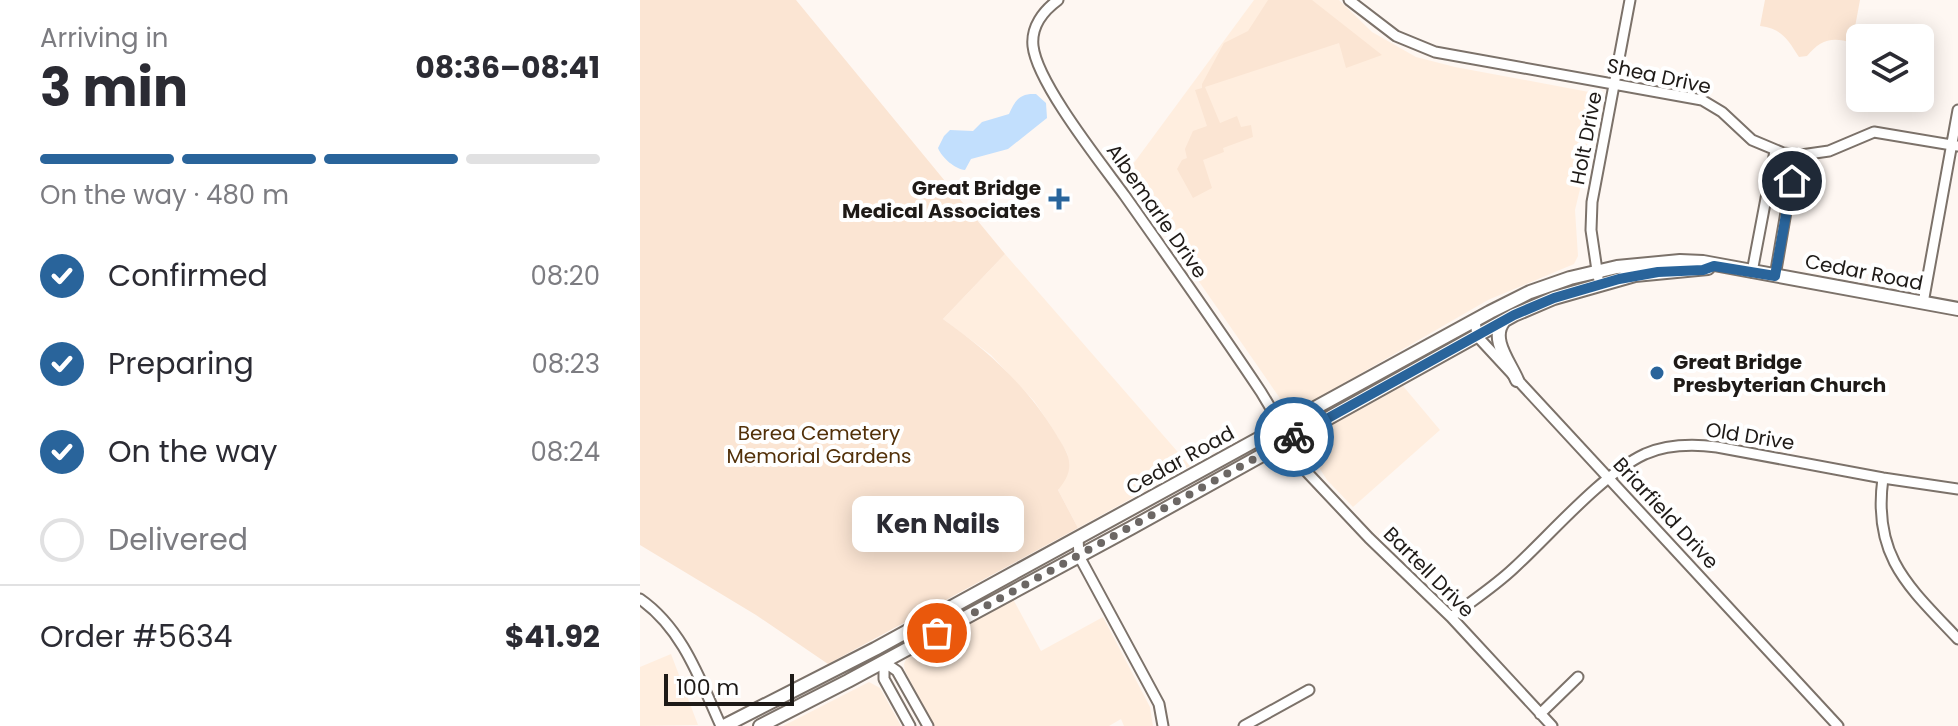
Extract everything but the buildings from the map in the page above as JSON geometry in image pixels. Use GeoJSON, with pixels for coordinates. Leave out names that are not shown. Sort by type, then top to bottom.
{"type":"FeatureCollection","features":[{"type":"Feature","properties":{"kind":"main road","name":"Cedar Road"},"geometry":{"type":"LineString","coordinates":[[722,726],[848,663],[1530,292],[1598,278],[1703,270],[1714,266],[1958,309]]}},
{"type":"Feature","properties":{"kind":"main road","name":"Cedar Road"},"geometry":{"type":"LineString","coordinates":[[760,726],[1079,556],[1505,320],[1598,278]]}},
{"type":"Feature","properties":{"kind":"main road"},"geometry":{"type":"LineString","coordinates":[[1505,320],[1499,326],[1499,338],[1517,380]]}},
{"type":"Feature","properties":{"kind":"main road"},"geometry":{"type":"LineString","coordinates":[[848,663],[884,662],[885,655],[892,648],[961,610],[990,586]]}},
{"type":"Feature","properties":{"kind":"street","name":"Albemarle Drive"},"geometry":{"type":"LineString","coordinates":[[1058,0],[1041,16],[1034,29],[1033,49],[1042,74],[1096,158],[1231,347],[1282,427],[1286,441]]}},
{"type":"Feature","properties":{"kind":"street","name":"Shea Drive"},"geometry":{"type":"LineString","coordinates":[[1349,0],[1396,36],[1435,52],[1709,103],[1752,140],[1775,151],[1796,154],[1829,151],[1874,132],[1955,145]]}},
{"type":"Feature","properties":{"kind":"street","name":"Holt Drive"},"geometry":{"type":"LineString","coordinates":[[1598,278],[1591,230],[1592,202],[1630,0]]}},
{"type":"Feature","properties":{"kind":"street"},"geometry":{"type":"LineString","coordinates":[[1923,303],[1955,145],[1958,110]]}},
{"type":"Feature","properties":{"kind":"street"},"geometry":{"type":"LineString","coordinates":[[1752,272],[1775,151]]}},
{"type":"Feature","properties":{"kind":"street"},"geometry":{"type":"LineString","coordinates":[[1775,276],[1796,154]]}},
{"type":"Feature","properties":{"kind":"street"},"geometry":{"type":"LineString","coordinates":[[1475,320],[1477,336]]}},
{"type":"Feature","properties":{"kind":"street","name":"Briarfield Drive"},"geometry":{"type":"LineString","coordinates":[[1477,336],[1838,726]]}},
{"type":"Feature","properties":{"kind":"street","name":"Bartell Drive"},"geometry":{"type":"LineString","coordinates":[[1286,441],[1293,457],[1304,469],[1369,538],[1451,617],[1552,726]]}},
{"type":"Feature","properties":{"kind":"street","name":"Old Drive"},"geometry":{"type":"LineString","coordinates":[[1451,617],[1511,570],[1609,478],[1644,454],[1661,448],[1696,444],[1958,489]]}},
{"type":"Feature","properties":{"kind":"street"},"geometry":{"type":"LineString","coordinates":[[1883,478],[1882,522],[1894,565],[1914,593],[1958,639]]}},
{"type":"Feature","properties":{"kind":"street"},"geometry":{"type":"LineString","coordinates":[[1078,538],[1079,556],[1159,704],[1163,726]]}},
{"type":"Feature","properties":{"kind":"street"},"geometry":{"type":"LineString","coordinates":[[640,599],[659,613],[679,639],[722,726]]}},
{"type":"Feature","properties":{"kind":"street"},"geometry":{"type":"LineString","coordinates":[[884,662],[884,679],[910,726]]}},
{"type":"Feature","properties":{"kind":"street"},"geometry":{"type":"LineString","coordinates":[[884,662],[897,671],[928,726]]}},
{"type":"Feature","properties":{"kind":"street"},"geometry":{"type":"LineString","coordinates":[[1540,714],[1578,677]]}},
{"type":"Feature","properties":{"kind":"street"},"geometry":{"type":"LineString","coordinates":[[1251,724],[1309,690]]}},
{"type":"Feature","properties":{"kind":"shaded area"},"geometry":{"type":"Polygon","coordinates":[[[1254,0],[1339,0],[1372,32],[1416,57],[1589,92],[1599,109],[1575,210],[1578,256],[1574,264],[1488,300],[1295,411],[1286,407],[1125,175],[1254,0]]]}},
{"type":"Feature","properties":{"kind":"shaded area"},"geometry":{"type":"Polygon","coordinates":[[[1005,254],[1190,466],[1078,528],[1058,490],[1069,468],[1067,453],[1049,423],[1034,401],[991,355],[943,319],[1005,254]]]}},
{"type":"Feature","properties":{"kind":"shaded area"},"geometry":{"type":"Polygon","coordinates":[[[1403,386],[1440,430],[1353,507],[1327,480],[1315,461],[1310,450],[1314,435],[1403,386]]]}},
{"type":"Feature","properties":{"kind":"shaded area"},"geometry":{"type":"Polygon","coordinates":[[[1013,599],[1041,651],[1103,617],[1150,707],[1153,726],[1124,726],[1121,719],[1109,726],[934,726],[905,671],[907,657],[1013,599]]]}},
{"type":"Feature","properties":{"kind":"shaded area"},"geometry":{"type":"Polygon","coordinates":[[[671,654],[698,725],[640,726],[640,667],[671,654]]]}},
{"type":"Feature","properties":{"kind":"shaded area"},"geometry":{"type":"Polygon","coordinates":[[[869,682],[880,688],[901,726],[783,726],[869,682]]]}},
{"type":"Feature","properties":{"kind":"green space","name":"Berea Cemetery Memorial Gardens"},"geometry":{"type":"Polygon","coordinates":[[[640,0],[796,0],[1005,254],[943,319],[991,357],[1019,385],[1045,417],[1069,459],[1068,475],[1058,490],[1078,528],[828,664],[756,615],[640,545],[640,0]]]}},
{"type":"Feature","properties":{"kind":"green space"},"geometry":{"type":"Polygon","coordinates":[[[1268,0],[1312,0],[1382,55],[1346,68],[1339,43],[1205,87],[1220,123],[1237,116],[1241,127],[1251,125],[1253,137],[1223,148],[1224,152],[1203,160],[1212,188],[1193,198],[1177,169],[1187,158],[1185,149],[1193,131],[1207,126],[1195,90],[1202,88],[1224,43],[1248,31],[1268,0]]]}},
{"type":"Feature","properties":{"kind":"green space"},"geometry":{"type":"Polygon","coordinates":[[[1765,0],[1860,0],[1856,24],[1846,24],[1846,42],[1827,41],[1807,56],[1799,57],[1780,33],[1760,26],[1765,0]]]}},
{"type":"Feature","properties":{"kind":"water"},"geometry":{"type":"Polygon","coordinates":[[[1036,94],[1046,103],[1047,118],[1008,149],[971,159],[965,170],[953,165],[940,152],[938,148],[950,130],[973,131],[982,122],[1009,114],[1022,96],[1036,94]]]}},
{"type":"Feature","properties":{"kind":"way so far"},"geometry":{"type":"LineString","coordinates":[[937,633],[1294,437]]}},
{"type":"Feature","properties":{"kind":"place","name":"Great Bridge Medical Associates"},"geometry":{"type":"Point","coordinates":[1059,199]}},
{"type":"Feature","properties":{"kind":"place","name":"Great Bridge Presbyterian Church"},"geometry":{"type":"Point","coordinates":[1657,373]}},
{"type":"Feature","properties":{"kind":"place","name":"Ken Nails"},"geometry":{"type":"Point","coordinates":[937,633]}},
{"type":"Feature","properties":{"kind":"route"},"geometry":{"type":"LineString","coordinates":[[1294,437],[1514,315],[1554,298],[1635,275],[1703,270],[1714,266],[1775,276],[1792,181]]}}]}
